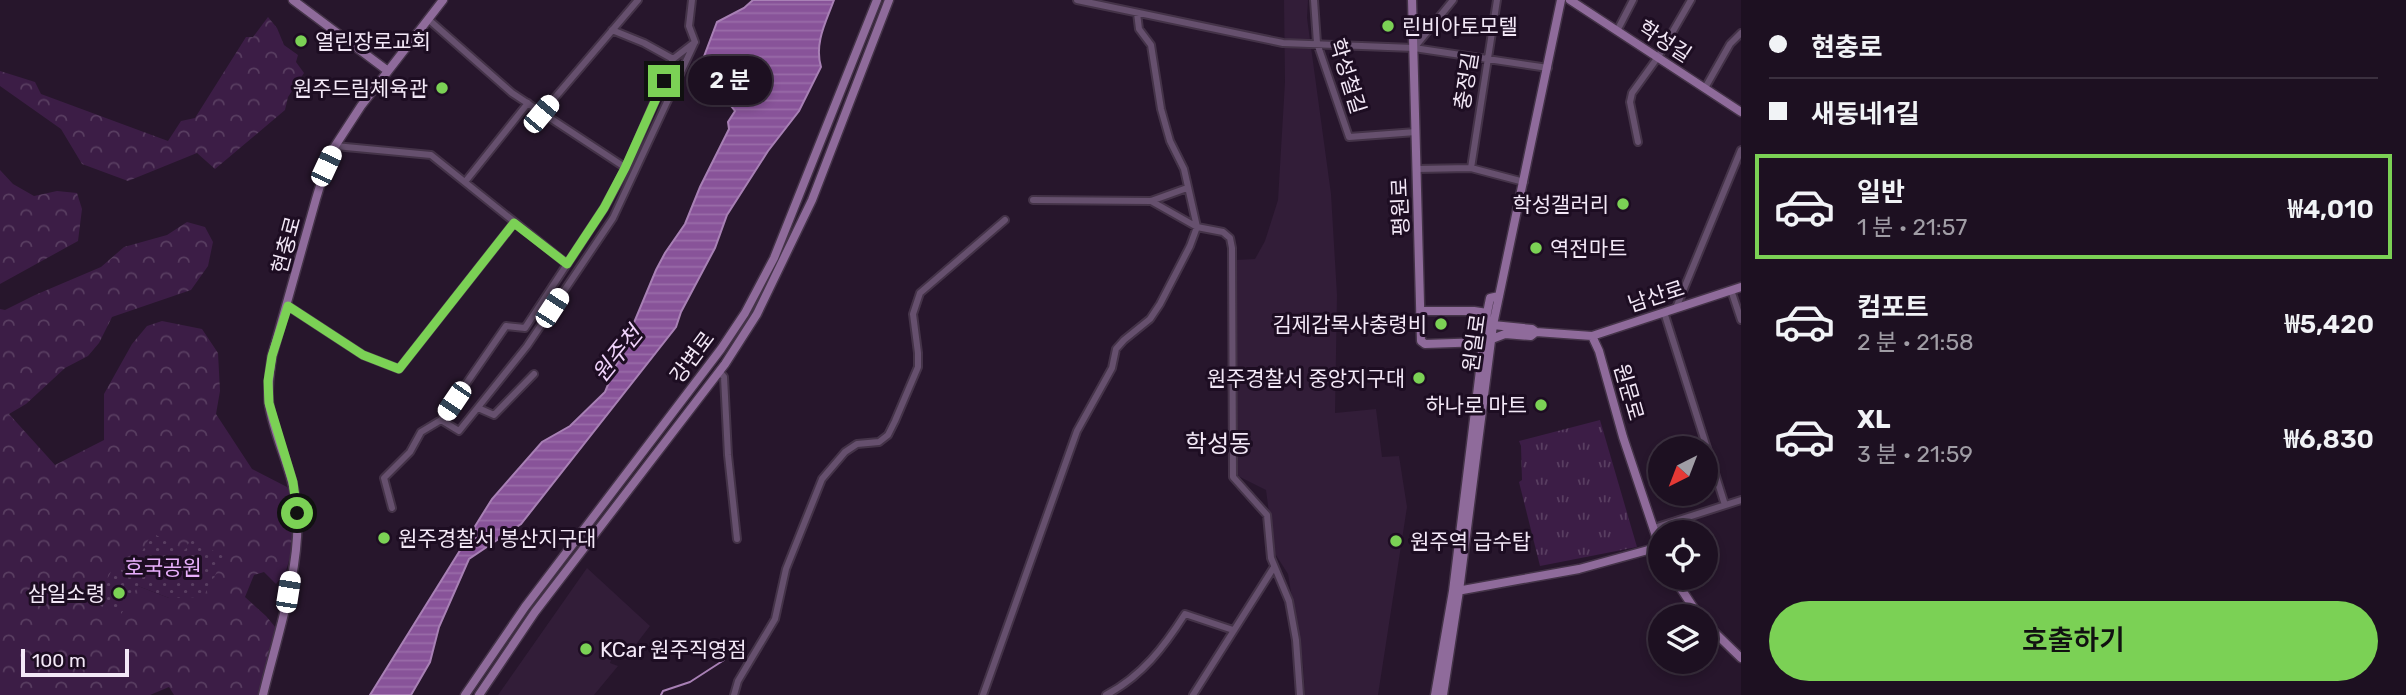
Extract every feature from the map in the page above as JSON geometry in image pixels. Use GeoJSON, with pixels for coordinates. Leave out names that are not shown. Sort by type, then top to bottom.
{"type":"FeatureCollection","features":[{"type":"Feature","properties":{"kind":"street"},"geometry":{"type":"LineString","coordinates":[[293,0],[388,71]]}},
{"type":"Feature","properties":{"kind":"street","name":"현충로"},"geometry":{"type":"LineString","coordinates":[[263,695],[288,592],[296,544],[297,513],[293,482],[275,428],[269,392],[272,356],[316,198],[335,146],[361,106],[443,0]]}},
{"type":"Feature","properties":{"kind":"street"},"geometry":{"type":"LineString","coordinates":[[541,114],[638,0]]}},
{"type":"Feature","properties":{"kind":"street"},"geometry":{"type":"LineString","coordinates":[[441,421],[458,431],[478,408],[527,346],[613,218],[695,42],[689,26],[692,0]]}},
{"type":"Feature","properties":{"kind":"street","name":"강변로"},"geometry":{"type":"LineString","coordinates":[[465,695],[525,607],[745,313],[774,258],[877,0]]}},
{"type":"Feature","properties":{"kind":"street","name":"강변로"},"geometry":{"type":"LineString","coordinates":[[479,695],[535,612],[719,371],[757,314],[791,247],[841,129],[889,0]]}},
{"type":"Feature","properties":{"kind":"street"},"geometry":{"type":"LineString","coordinates":[[1077,0],[1283,43],[1414,48],[1548,68]]}},
{"type":"Feature","properties":{"kind":"street","name":"학성철길"},"geometry":{"type":"LineString","coordinates":[[1314,0],[1317,43],[1349,137],[1416,132]]}},
{"type":"Feature","properties":{"kind":"street","name":"평원로"},"geometry":{"type":"LineString","coordinates":[[1414,0],[1412,12],[1416,169],[1423,343],[1488,342]]}},
{"type":"Feature","properties":{"kind":"street"},"geometry":{"type":"LineString","coordinates":[[1414,48],[1452,0]]}},
{"type":"Feature","properties":{"kind":"street","name":"충정길"},"geometry":{"type":"LineString","coordinates":[[1471,168],[1497,0]]}},
{"type":"Feature","properties":{"kind":"street","name":"원일로"},"geometry":{"type":"LineString","coordinates":[[1435,695],[1456,591],[1482,365],[1524,182],[1561,0]]}},
{"type":"Feature","properties":{"kind":"street","name":"학성길"},"geometry":{"type":"LineString","coordinates":[[1570,0],[1741,112]]}},
{"type":"Feature","properties":{"kind":"street"},"geometry":{"type":"LineString","coordinates":[[1617,31],[1633,0]]}},
{"type":"Feature","properties":{"kind":"street"},"geometry":{"type":"LineString","coordinates":[[1638,142],[1630,102],[1632,93],[1658,57],[1691,0]]}},
{"type":"Feature","properties":{"kind":"street"},"geometry":{"type":"LineString","coordinates":[[983,695],[1077,431],[1112,368],[1116,349],[1150,319],[1160,304],[1197,227],[1184,169],[1170,141],[1161,109],[1151,45],[1139,29],[1137,13]]}},
{"type":"Feature","properties":{"kind":"street"},"geometry":{"type":"LineString","coordinates":[[428,19],[512,93],[625,168]]}},
{"type":"Feature","properties":{"kind":"street"},"geometry":{"type":"LineString","coordinates":[[612,30],[673,59]]}},
{"type":"Feature","properties":{"kind":"street"},"geometry":{"type":"LineString","coordinates":[[1704,88],[1730,44],[1741,33]]}},
{"type":"Feature","properties":{"kind":"street"},"geometry":{"type":"LineString","coordinates":[[392,508],[384,478],[410,452],[421,432],[441,421],[506,326],[525,328],[604,208],[625,168],[673,59],[695,42]]}},
{"type":"Feature","properties":{"kind":"street"},"geometry":{"type":"LineString","coordinates":[[465,182],[528,103]]}},
{"type":"Feature","properties":{"kind":"street"},"geometry":{"type":"LineString","coordinates":[[335,146],[431,156],[567,264]]}},
{"type":"Feature","properties":{"kind":"street"},"geometry":{"type":"LineString","coordinates":[[1676,308],[1741,150]]}},
{"type":"Feature","properties":{"kind":"street"},"geometry":{"type":"LineString","coordinates":[[1416,169],[1471,168],[1524,182]]}},
{"type":"Feature","properties":{"kind":"street"},"geometry":{"type":"LineString","coordinates":[[1033,200],[1151,201],[1187,188]]}},
{"type":"Feature","properties":{"kind":"street"},"geometry":{"type":"LineString","coordinates":[[1151,201],[1197,227],[1223,232],[1230,238],[1233,248],[1233,477],[1267,516],[1271,558],[1289,601],[1296,640],[1300,695]]}},
{"type":"Feature","properties":{"kind":"street"},"geometry":{"type":"LineString","coordinates":[[734,695],[738,681],[775,619],[786,569],[822,479],[834,462],[857,444],[879,442],[888,435],[895,421],[918,368],[913,314],[920,293],[1005,220]]}},
{"type":"Feature","properties":{"kind":"street"},"geometry":{"type":"LineString","coordinates":[[288,306],[363,355],[399,369],[514,223]]}},
{"type":"Feature","properties":{"kind":"street","name":"남산로"},"geometry":{"type":"LineString","coordinates":[[1592,336],[1741,287]]}},
{"type":"Feature","properties":{"kind":"street"},"geometry":{"type":"LineString","coordinates":[[1731,290],[1741,320]]}},
{"type":"Feature","properties":{"kind":"street"},"geometry":{"type":"LineString","coordinates":[[1499,296],[1490,298],[1487,313],[1488,342],[1505,334],[1531,336],[1536,332]]}},
{"type":"Feature","properties":{"kind":"street"},"geometry":{"type":"LineString","coordinates":[[1421,311],[1487,313]]}},
{"type":"Feature","properties":{"kind":"street"},"geometry":{"type":"LineString","coordinates":[[1664,312],[1725,505]]}},
{"type":"Feature","properties":{"kind":"street"},"geometry":{"type":"LineString","coordinates":[[1487,313],[1493,325],[1532,329],[1536,332],[1592,336]]}},
{"type":"Feature","properties":{"kind":"street","name":"원문로"},"geometry":{"type":"LineString","coordinates":[[1592,336],[1651,520]]}},
{"type":"Feature","properties":{"kind":"street","name":"원일로"},"geometry":{"type":"LineString","coordinates":[[1443,695],[1488,342]]}},
{"type":"Feature","properties":{"kind":"street"},"geometry":{"type":"LineString","coordinates":[[719,371],[724,377],[728,455],[737,539]]}},
{"type":"Feature","properties":{"kind":"street"},"geometry":{"type":"LineString","coordinates":[[478,408],[494,415],[534,374]]}},
{"type":"Feature","properties":{"kind":"street"},"geometry":{"type":"LineString","coordinates":[[1679,520],[1741,500]]}},
{"type":"Feature","properties":{"kind":"street"},"geometry":{"type":"LineString","coordinates":[[1456,591],[1579,569],[1648,552]]}},
{"type":"Feature","properties":{"kind":"street"},"geometry":{"type":"LineString","coordinates":[[1193,695],[1275,567]]}},
{"type":"Feature","properties":{"kind":"street"},"geometry":{"type":"LineString","coordinates":[[1107,695],[1124,686],[1146,667],[1185,614],[1233,631]]}},
{"type":"Feature","properties":{"kind":"street"},"geometry":{"type":"LineString","coordinates":[[1718,636],[1741,658]]}},
{"type":"Feature","properties":{"kind":"shaded area"},"geometry":{"type":"Polygon","coordinates":[[[753,0],[834,0],[820,41],[821,67],[799,111],[768,151],[727,215],[715,248],[681,312],[676,327],[521,524],[469,559],[439,627],[430,662],[411,695],[370,695],[492,499],[542,442],[570,426],[605,392],[656,270],[685,224],[735,111],[700,67],[717,22],[744,8],[753,0]]]}},
{"type":"Feature","properties":{"kind":"shaded area"},"geometry":{"type":"Polygon","coordinates":[[[1284,0],[1308,0],[1307,18],[1331,194],[1337,295],[1335,413],[1376,409],[1382,457],[1399,456],[1407,507],[1378,695],[1305,695],[1303,663],[1288,574],[1274,552],[1266,490],[1238,476],[1235,260],[1255,259],[1265,241],[1278,200],[1285,82],[1284,0]]]}},
{"type":"Feature","properties":{"kind":"shaded area"},"geometry":{"type":"Polygon","coordinates":[[[587,568],[650,626],[630,652],[617,644],[610,663],[618,666],[594,695],[498,695],[587,568]]]}},
{"type":"Feature","properties":{"kind":"green space"},"geometry":{"type":"Polygon","coordinates":[[[268,17],[277,28],[284,45],[298,55],[296,62],[304,73],[288,97],[285,110],[215,169],[197,153],[128,181],[82,164],[61,129],[0,86],[0,71],[35,82],[41,94],[168,141],[181,121],[195,118],[246,37],[253,37],[268,17]]]}},
{"type":"Feature","properties":{"kind":"green space"},"geometry":{"type":"Polygon","coordinates":[[[0,170],[13,184],[34,196],[57,191],[77,193],[82,209],[78,241],[0,284],[0,170]]]}},
{"type":"Feature","properties":{"kind":"green space"},"geometry":{"type":"Polygon","coordinates":[[[187,222],[205,227],[213,242],[208,266],[191,290],[112,317],[99,343],[88,356],[65,368],[26,404],[9,414],[55,465],[104,440],[104,394],[132,344],[147,326],[162,321],[202,329],[218,353],[220,391],[216,414],[252,469],[287,487],[296,504],[297,532],[286,571],[276,584],[264,572],[254,575],[245,597],[276,628],[260,695],[174,695],[169,687],[150,695],[0,695],[0,309],[5,310],[101,267],[124,247],[167,235],[187,222]],[[191,540],[185,551],[130,575],[114,567],[138,586],[169,598],[191,540]]]}},
{"type":"Feature","properties":{"kind":"green space"},"geometry":{"type":"Polygon","coordinates":[[[1600,420],[1637,547],[1540,566],[1519,482],[1522,480],[1519,441],[1600,420]]]}},
{"type":"Feature","properties":{"kind":"green space","name":"호국공원"},"geometry":{"type":"Polygon","coordinates":[[[152,533],[185,550],[191,539],[225,557],[203,597],[169,598],[138,586],[120,616],[95,603],[114,566],[130,574],[152,533]]]}},
{"type":"Feature","properties":{"kind":"waterway"},"geometry":{"type":"LineString","coordinates":[[661,695],[663,691],[690,682],[724,660]]}},
{"type":"Feature","properties":{"kind":"place","name":"린비아토모텔"},"geometry":{"type":"Point","coordinates":[1388,26]}},
{"type":"Feature","properties":{"kind":"place","name":"열린장로교회"},"geometry":{"type":"Point","coordinates":[301,41]}},
{"type":"Feature","properties":{"kind":"place","name":"원주드림체육관"},"geometry":{"type":"Point","coordinates":[442,88]}},
{"type":"Feature","properties":{"kind":"place","name":"학성갤러리"},"geometry":{"type":"Point","coordinates":[1623,204]}},
{"type":"Feature","properties":{"kind":"place","name":"역전마트"},"geometry":{"type":"Point","coordinates":[1536,248]}},
{"type":"Feature","properties":{"kind":"place","name":"김제갑목사충령비"},"geometry":{"type":"Point","coordinates":[1441,324]}},
{"type":"Feature","properties":{"kind":"place","name":"원주경찰서 중앙지구대"},"geometry":{"type":"Point","coordinates":[1419,378]}},
{"type":"Feature","properties":{"kind":"place","name":"하나로 마트"},"geometry":{"type":"Point","coordinates":[1541,405]}},
{"type":"Feature","properties":{"kind":"place","name":"원주경찰서 봉산지구대"},"geometry":{"type":"Point","coordinates":[384,538]}},
{"type":"Feature","properties":{"kind":"place","name":"원주역 급수탑"},"geometry":{"type":"Point","coordinates":[1396,541]}},
{"type":"Feature","properties":{"kind":"place","name":"삼일소령"},"geometry":{"type":"Point","coordinates":[119,593]}},
{"type":"Feature","properties":{"kind":"place","name":"KCar 원주직영점"},"geometry":{"type":"Point","coordinates":[586,649]}},
{"type":"Feature","properties":{"kind":"district","name":"학성동"},"geometry":{"type":"Point","coordinates":[1218,444]}},
{"type":"Feature","properties":{"kind":"route"},"geometry":{"type":"LineString","coordinates":[[297,513],[293,482],[269,403],[268,381],[272,356],[288,306],[363,355],[399,369],[514,223],[567,264],[604,208],[664,81]]}},
{"type":"Feature","properties":{"kind":"water label","name":"원주천"},"geometry":{"type":"Point","coordinates":[617,354]}}]}
